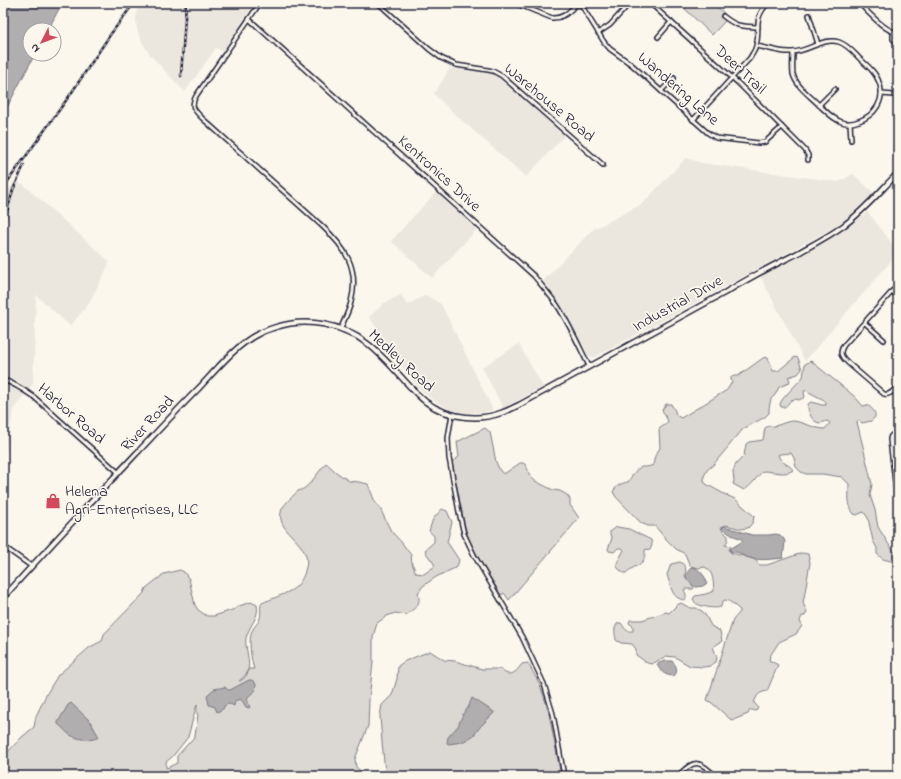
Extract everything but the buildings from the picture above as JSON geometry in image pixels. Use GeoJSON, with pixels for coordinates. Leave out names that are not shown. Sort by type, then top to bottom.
{"type":"FeatureCollection","features":[{"type":"Feature","properties":{"kind":"street"},"geometry":{"type":"LineString","coordinates":[[260,3],[193,100],[192,104],[194,109],[204,120],[321,225],[342,248],[350,264],[353,275],[353,290],[351,302],[341,328]]}},
{"type":"Feature","properties":{"kind":"street","name":"Warehouse Road"},"geometry":{"type":"LineString","coordinates":[[378,3],[441,58],[456,65],[493,71],[502,76],[603,165]]}},
{"type":"Feature","properties":{"kind":"street"},"geometry":{"type":"LineString","coordinates":[[515,3],[552,18],[562,17],[579,3]]}},
{"type":"Feature","properties":{"kind":"street","name":"Wandering Lane"},"geometry":{"type":"LineString","coordinates":[[579,3],[610,49],[630,64],[708,133],[716,138],[763,143],[782,127]]}},
{"type":"Feature","properties":{"kind":"street"},"geometry":{"type":"LineString","coordinates":[[598,33],[610,25],[630,3]]}},
{"type":"Feature","properties":{"kind":"street","name":"Deer Trail"},"geometry":{"type":"LineString","coordinates":[[650,3],[732,78],[782,127],[805,150],[808,155],[808,160]]}},
{"type":"Feature","properties":{"kind":"street"},"geometry":{"type":"LineString","coordinates":[[693,120],[755,51],[760,14],[768,3]]}},
{"type":"Feature","properties":{"kind":"street"},"geometry":{"type":"LineString","coordinates":[[859,3],[886,28],[897,33],[893,35],[893,39],[898,41]]}},
{"type":"Feature","properties":{"kind":"street"},"geometry":{"type":"LineString","coordinates":[[809,15],[818,44]]}},
{"type":"Feature","properties":{"kind":"street"},"geometry":{"type":"LineString","coordinates":[[723,16],[731,23],[737,25],[758,27]]}},
{"type":"Feature","properties":{"kind":"street","name":"Kentronics Drive"},"geometry":{"type":"LineString","coordinates":[[249,19],[534,276],[557,305],[589,366]]}},
{"type":"Feature","properties":{"kind":"street"},"geometry":{"type":"LineString","coordinates":[[658,37],[671,22]]}},
{"type":"Feature","properties":{"kind":"street"},"geometry":{"type":"LineString","coordinates":[[756,46],[793,52],[801,51],[826,42],[834,41],[842,43],[873,71],[880,83],[881,94],[878,105],[873,113],[863,120],[850,123],[844,123],[830,116],[800,87],[795,79],[793,70],[793,52]]}},
{"type":"Feature","properties":{"kind":"street"},"geometry":{"type":"LineString","coordinates":[[661,91],[674,78]]}},
{"type":"Feature","properties":{"kind":"street"},"geometry":{"type":"LineString","coordinates":[[819,105],[834,89]]}},
{"type":"Feature","properties":{"kind":"street"},"geometry":{"type":"LineString","coordinates":[[881,94],[898,94]]}},
{"type":"Feature","properties":{"kind":"street"},"geometry":{"type":"LineString","coordinates":[[850,123],[851,140]]}},
{"type":"Feature","properties":{"kind":"street","name":"Industrial Drive"},"geometry":{"type":"LineString","coordinates":[[452,414],[465,417],[480,417],[500,414],[514,408],[844,226],[898,173]]}},
{"type":"Feature","properties":{"kind":"street"},"geometry":{"type":"LineString","coordinates":[[898,285],[842,348],[841,353],[848,363],[884,394],[891,393],[898,386]]}},
{"type":"Feature","properties":{"kind":"street"},"geometry":{"type":"LineString","coordinates":[[892,291],[898,297]]}},
{"type":"Feature","properties":{"kind":"street","name":"River Road"},"geometry":{"type":"LineString","coordinates":[[3,598],[31,566],[237,348],[257,334],[273,328],[296,323],[315,323],[341,328]]}},
{"type":"Feature","properties":{"kind":"street"},"geometry":{"type":"LineString","coordinates":[[864,323],[884,340]]}},
{"type":"Feature","properties":{"kind":"street","name":"Medley Road"},"geometry":{"type":"LineString","coordinates":[[341,328],[367,343],[424,400],[437,409],[452,414]]}},
{"type":"Feature","properties":{"kind":"street","name":"Harbor Road"},"geometry":{"type":"LineString","coordinates":[[3,380],[14,384],[34,397],[119,473]]}},
{"type":"Feature","properties":{"kind":"street"},"geometry":{"type":"LineString","coordinates":[[452,414],[448,438],[449,458],[464,534],[474,555],[522,637],[544,684],[552,714],[564,776]]}},
{"type":"Feature","properties":{"kind":"street"},"geometry":{"type":"LineString","coordinates":[[898,433],[893,434],[890,440],[897,480],[898,507]]}},
{"type":"Feature","properties":{"kind":"street"},"geometry":{"type":"LineString","coordinates":[[3,546],[31,566]]}},
{"type":"Feature","properties":{"kind":"street"},"geometry":{"type":"LineString","coordinates":[[678,776],[690,765],[697,763],[704,766],[716,776]]}},
{"type":"Feature","properties":{"kind":"shaded area"},"geometry":{"type":"Polygon","coordinates":[[[3,3],[62,3],[52,22],[22,22],[22,62],[31,62],[3,115],[3,3]]]}},
{"type":"Feature","properties":{"kind":"shaded area"},"geometry":{"type":"Polygon","coordinates":[[[141,3],[255,3],[222,52],[216,48],[185,92],[151,56],[143,44],[137,30],[136,20],[137,8],[141,3]]]}},
{"type":"Feature","properties":{"kind":"shaded area"},"geometry":{"type":"Polygon","coordinates":[[[679,3],[713,3],[725,14],[722,18],[725,21],[712,35],[679,3]]]}},
{"type":"Feature","properties":{"kind":"shaded area"},"geometry":{"type":"Polygon","coordinates":[[[450,68],[491,72],[498,76],[565,135],[526,177],[434,94],[450,68]]]}},
{"type":"Feature","properties":{"kind":"shaded area"},"geometry":{"type":"Polygon","coordinates":[[[686,158],[702,163],[839,182],[853,174],[874,193],[846,219],[831,229],[595,357],[587,356],[543,281],[592,230],[642,204],[686,158]]]}},
{"type":"Feature","properties":{"kind":"shaded area"},"geometry":{"type":"Polygon","coordinates":[[[14,182],[23,184],[110,262],[88,305],[70,326],[36,295],[33,384],[14,408],[3,466],[3,198],[14,182]]]}},
{"type":"Feature","properties":{"kind":"shaded area"},"geometry":{"type":"Polygon","coordinates":[[[437,191],[477,229],[432,278],[391,241],[437,191]]]}},
{"type":"Feature","properties":{"kind":"shaded area"},"geometry":{"type":"Polygon","coordinates":[[[868,212],[898,253],[805,361],[760,276],[832,237],[868,212]]]}},
{"type":"Feature","properties":{"kind":"shaded area"},"geometry":{"type":"Polygon","coordinates":[[[401,295],[407,305],[426,295],[441,304],[493,410],[465,413],[453,411],[429,397],[418,387],[406,372],[369,317],[384,303],[401,295]]]}},
{"type":"Feature","properties":{"kind":"shaded area"},"geometry":{"type":"Polygon","coordinates":[[[519,344],[543,387],[503,408],[482,367],[519,344]]]}},
{"type":"Feature","properties":{"kind":"shaded area"},"geometry":{"type":"Polygon","coordinates":[[[765,357],[768,358],[773,371],[778,371],[795,357],[798,358],[802,369],[798,374],[788,377],[790,380],[789,383],[779,387],[771,399],[769,413],[765,417],[743,429],[713,465],[707,470],[704,476],[704,481],[706,484],[735,499],[754,516],[753,522],[748,528],[741,529],[726,525],[721,527],[728,536],[728,540],[725,545],[731,546],[729,550],[731,553],[754,559],[760,565],[767,565],[802,553],[808,554],[810,563],[803,603],[807,612],[805,616],[802,616],[800,621],[802,626],[796,634],[779,642],[770,656],[769,660],[778,665],[767,691],[758,695],[756,698],[754,703],[758,707],[757,710],[750,710],[748,714],[733,720],[707,700],[733,620],[740,610],[729,601],[725,600],[722,602],[721,607],[718,608],[706,607],[696,603],[693,599],[695,596],[714,591],[712,578],[708,569],[705,567],[699,568],[690,566],[685,554],[676,549],[655,526],[648,526],[641,523],[613,492],[619,485],[628,482],[637,469],[653,465],[655,456],[660,448],[659,429],[668,421],[662,410],[666,404],[671,404],[676,415],[681,418],[727,390],[732,382],[731,377],[738,376],[765,357]]]}},
{"type":"Feature","properties":{"kind":"shaded area"},"geometry":{"type":"Polygon","coordinates":[[[811,361],[854,396],[863,406],[867,405],[874,412],[875,417],[871,421],[862,423],[858,420],[857,422],[872,484],[870,495],[875,510],[878,527],[891,548],[898,556],[898,563],[883,559],[877,554],[877,548],[873,541],[868,518],[864,512],[857,515],[852,511],[849,500],[849,484],[842,477],[822,474],[806,474],[801,472],[796,467],[791,453],[778,455],[781,461],[790,466],[793,470],[790,472],[783,473],[763,471],[750,486],[744,490],[733,484],[733,471],[736,464],[744,456],[746,444],[749,442],[763,440],[766,427],[793,421],[825,429],[830,423],[827,421],[821,423],[812,419],[809,413],[808,404],[811,402],[826,405],[826,403],[824,400],[805,390],[805,397],[799,400],[791,400],[785,407],[781,407],[780,404],[803,377],[805,364],[811,361]]]}},
{"type":"Feature","properties":{"kind":"shaded area"},"geometry":{"type":"Polygon","coordinates":[[[485,428],[490,432],[496,462],[500,471],[504,474],[520,463],[523,463],[526,465],[530,476],[535,481],[567,495],[570,499],[570,505],[579,518],[509,600],[504,593],[501,595],[481,562],[468,536],[452,462],[459,457],[457,442],[485,428]]]}},
{"type":"Feature","properties":{"kind":"shaded area"},"geometry":{"type":"Polygon","coordinates":[[[326,463],[349,481],[368,484],[375,502],[380,508],[391,531],[411,555],[416,573],[424,574],[435,566],[425,550],[434,542],[434,536],[429,531],[433,519],[442,509],[447,511],[452,522],[447,542],[459,560],[457,567],[436,577],[423,586],[418,593],[418,604],[406,615],[395,613],[387,616],[377,623],[373,637],[373,662],[368,726],[355,759],[356,767],[363,773],[370,776],[3,776],[3,757],[34,727],[36,716],[58,675],[90,647],[102,641],[104,634],[144,593],[146,588],[164,574],[180,570],[184,572],[189,579],[195,605],[198,610],[207,616],[214,616],[251,602],[257,605],[258,609],[256,617],[247,633],[246,638],[249,664],[248,669],[246,675],[239,681],[246,676],[249,669],[254,669],[250,639],[252,631],[261,616],[261,605],[262,603],[285,594],[296,587],[304,575],[307,561],[305,552],[283,525],[281,517],[282,509],[298,491],[309,484],[326,463]],[[197,704],[188,737],[173,756],[166,762],[166,768],[177,763],[177,756],[195,736],[197,704]]]}},
{"type":"Feature","properties":{"kind":"shaded area"},"geometry":{"type":"Polygon","coordinates":[[[724,526],[752,535],[780,535],[785,542],[783,558],[766,560],[754,559],[737,552],[731,552],[730,549],[743,541],[722,528],[724,526]]]}},
{"type":"Feature","properties":{"kind":"shaded area"},"geometry":{"type":"Polygon","coordinates":[[[617,527],[629,529],[651,540],[652,545],[650,550],[645,550],[644,560],[626,573],[623,573],[617,567],[617,563],[624,550],[622,548],[618,548],[614,552],[609,551],[608,549],[612,538],[610,531],[617,527]]]}},
{"type":"Feature","properties":{"kind":"shaded area"},"geometry":{"type":"Polygon","coordinates":[[[680,562],[685,567],[685,576],[694,588],[684,590],[686,595],[685,600],[680,599],[674,594],[667,575],[671,564],[680,562]]]}},
{"type":"Feature","properties":{"kind":"shaded area"},"geometry":{"type":"Polygon","coordinates":[[[692,567],[700,571],[705,578],[707,583],[703,586],[696,587],[686,578],[687,573],[692,567]]]}},
{"type":"Feature","properties":{"kind":"shaded area"},"geometry":{"type":"Polygon","coordinates":[[[681,603],[690,608],[696,608],[702,611],[711,626],[720,631],[722,641],[713,647],[717,657],[716,662],[710,666],[690,666],[675,657],[666,656],[652,664],[647,663],[636,655],[636,649],[632,644],[621,643],[616,640],[615,629],[618,623],[621,623],[627,630],[633,631],[633,626],[629,623],[630,620],[642,620],[666,612],[669,613],[681,603]]]}},
{"type":"Feature","properties":{"kind":"shaded area"},"geometry":{"type":"Polygon","coordinates":[[[430,651],[444,660],[455,661],[482,669],[500,669],[504,673],[508,674],[515,672],[522,664],[528,663],[540,685],[548,709],[561,776],[390,776],[385,772],[380,716],[382,705],[392,695],[397,679],[398,666],[405,661],[430,651]]]}},
{"type":"Feature","properties":{"kind":"shaded area"},"geometry":{"type":"Polygon","coordinates":[[[664,661],[672,661],[675,664],[677,670],[674,676],[666,674],[660,669],[657,664],[664,661]]]}},
{"type":"Feature","properties":{"kind":"shaded area"},"geometry":{"type":"Polygon","coordinates":[[[249,680],[252,680],[256,684],[255,691],[248,697],[249,708],[246,707],[240,699],[235,701],[234,706],[230,704],[225,705],[223,709],[217,712],[215,707],[209,705],[207,695],[214,689],[225,687],[230,690],[249,680]]]}},
{"type":"Feature","properties":{"kind":"shaded area"},"geometry":{"type":"Polygon","coordinates":[[[472,698],[494,713],[474,735],[468,739],[462,742],[447,743],[448,737],[458,726],[472,698]]]}},
{"type":"Feature","properties":{"kind":"shaded area"},"geometry":{"type":"Polygon","coordinates":[[[71,703],[90,721],[99,737],[88,740],[77,738],[70,735],[58,724],[68,705],[71,703]]]}},
{"type":"Feature","properties":{"kind":"railway"},"geometry":{"type":"LineString","coordinates":[[3,188],[134,3]]}},
{"type":"Feature","properties":{"kind":"railway"},"geometry":{"type":"LineString","coordinates":[[181,76],[186,3]]}},
{"type":"Feature","properties":{"kind":"railway"},"geometry":{"type":"LineString","coordinates":[[5,219],[13,190],[24,165]]}},
{"type":"Feature","properties":{"kind":"place","name":"Helena Agri-Enterprises, LLC"},"geometry":{"type":"Point","coordinates":[53,501]}}]}
